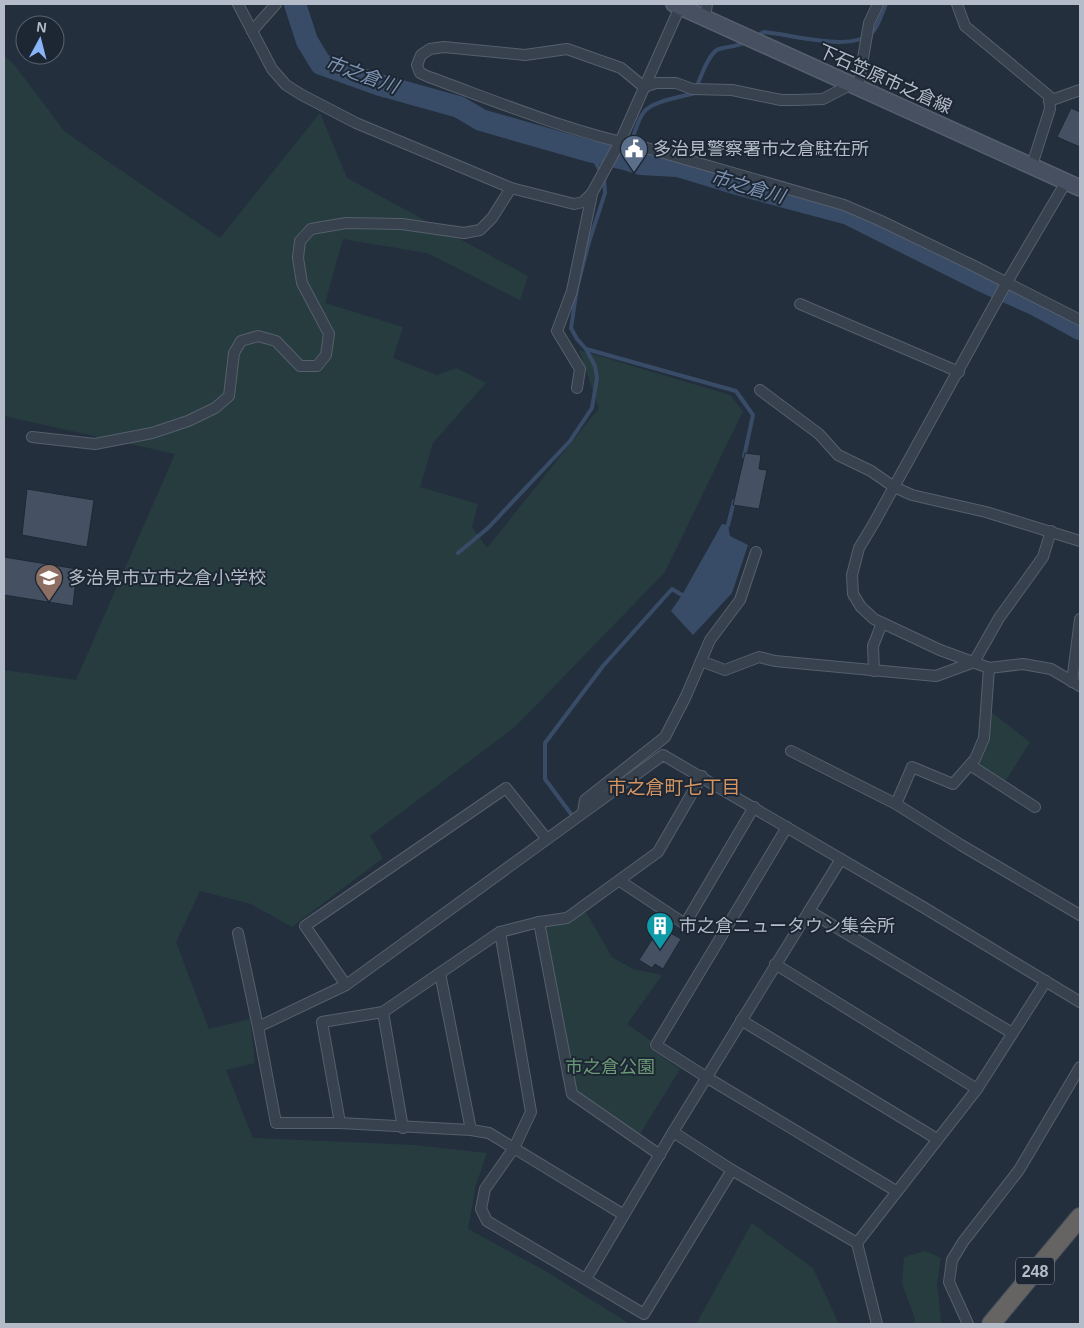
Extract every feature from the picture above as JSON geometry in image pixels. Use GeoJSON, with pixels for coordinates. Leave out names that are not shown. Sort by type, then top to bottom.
{"type":"FeatureCollection","features":[{"type":"Feature","properties":{"kind":"highway","name":"248"},"geometry":{"type":"LineString","coordinates":[[991,1324],[1080,1217]]}},
{"type":"Feature","properties":{"kind":"main road","name":"下石笠原市之倉線"},"geometry":{"type":"LineString","coordinates":[[677,5],[706,11],[742,35],[1080,188]]}},
{"type":"Feature","properties":{"kind":"street"},"geometry":{"type":"LineString","coordinates":[[238,4],[272,70],[286,85],[302,95],[356,123],[511,188],[574,204],[583,202],[592,193],[620,142],[677,5]]}},
{"type":"Feature","properties":{"kind":"street"},"geometry":{"type":"LineString","coordinates":[[252,31],[276,4]]}},
{"type":"Feature","properties":{"kind":"street"},"geometry":{"type":"LineString","coordinates":[[644,87],[656,83],[676,83],[696,89],[732,90],[781,100],[823,98],[854,86],[866,45],[869,23],[878,4]]}},
{"type":"Feature","properties":{"kind":"street"},"geometry":{"type":"LineString","coordinates":[[957,4],[965,26],[1049,96],[1050,109],[1032,165]]}},
{"type":"Feature","properties":{"kind":"street"},"geometry":{"type":"LineString","coordinates":[[644,87],[621,68],[566,48],[525,55],[444,47],[430,49],[421,55],[417,65],[420,73],[528,113],[620,142],[652,149],[844,205],[1007,282],[1080,320]]}},
{"type":"Feature","properties":{"kind":"street"},"geometry":{"type":"LineString","coordinates":[[1049,101],[1080,90]]}},
{"type":"Feature","properties":{"kind":"street"},"geometry":{"type":"LineString","coordinates":[[1066,182],[1007,282],[959,372],[859,548],[852,575],[853,594],[860,607],[874,619],[940,650],[989,668],[1023,664],[1051,669],[1076,684],[1080,619]]}},
{"type":"Feature","properties":{"kind":"street"},"geometry":{"type":"LineString","coordinates":[[32,437],[95,444],[152,433],[188,421],[215,408],[229,396],[234,353],[241,341],[258,336],[276,341],[300,366],[317,366],[326,355],[329,334],[302,283],[298,258],[300,241],[311,229],[346,223],[402,224],[464,233],[480,230],[492,218],[511,188]]}},
{"type":"Feature","properties":{"kind":"street"},"geometry":{"type":"LineString","coordinates":[[577,388],[580,370],[557,331],[572,291],[592,193]]}},
{"type":"Feature","properties":{"kind":"street"},"geometry":{"type":"LineString","coordinates":[[800,304],[959,372]]}},
{"type":"Feature","properties":{"kind":"street"},"geometry":{"type":"LineString","coordinates":[[760,390],[819,434],[838,455],[871,471],[894,487],[912,495],[986,512],[1051,532],[1080,538]]}},
{"type":"Feature","properties":{"kind":"street"},"geometry":{"type":"LineString","coordinates":[[701,661],[725,670],[759,657],[775,661],[874,672],[936,676],[974,662],[1000,618],[1043,557],[1051,532]]}},
{"type":"Feature","properties":{"kind":"street"},"geometry":{"type":"LineString","coordinates":[[583,812],[585,800],[664,737],[686,696],[710,640],[740,600],[756,552]]}},
{"type":"Feature","properties":{"kind":"street"},"geometry":{"type":"LineString","coordinates":[[874,672],[873,646],[882,623]]}},
{"type":"Feature","properties":{"kind":"street"},"geometry":{"type":"LineString","coordinates":[[896,804],[912,767],[953,784],[975,759],[984,738],[989,668]]}},
{"type":"Feature","properties":{"kind":"street"},"geometry":{"type":"LineString","coordinates":[[791,751],[896,804],[961,845],[1080,915]]}},
{"type":"Feature","properties":{"kind":"street"},"geometry":{"type":"LineString","coordinates":[[258,1027],[346,985],[546,838],[663,755],[702,776],[1080,1002]]}},
{"type":"Feature","properties":{"kind":"street"},"geometry":{"type":"LineString","coordinates":[[970,765],[1035,807]]}},
{"type":"Feature","properties":{"kind":"street"},"geometry":{"type":"LineString","coordinates":[[340,1123],[322,1022],[383,1012],[500,932],[539,922],[567,918],[620,882],[658,852],[702,776]]}},
{"type":"Feature","properties":{"kind":"street"},"geometry":{"type":"LineString","coordinates":[[346,985],[306,926],[506,788],[546,838]]}},
{"type":"Feature","properties":{"kind":"street"},"geometry":{"type":"LineString","coordinates":[[620,882],[685,924],[754,807]]}},
{"type":"Feature","properties":{"kind":"street"},"geometry":{"type":"LineString","coordinates":[[787,827],[656,1045],[706,1078],[896,1191]]}},
{"type":"Feature","properties":{"kind":"street"},"geometry":{"type":"LineString","coordinates":[[586,1279],[775,964],[841,859]]}},
{"type":"Feature","properties":{"kind":"street"},"geometry":{"type":"LineString","coordinates":[[809,911],[1012,1033]]}},
{"type":"Feature","properties":{"kind":"street"},"geometry":{"type":"LineString","coordinates":[[539,922],[572,1094],[660,1155]]}},
{"type":"Feature","properties":{"kind":"street"},"geometry":{"type":"LineString","coordinates":[[500,932],[531,1112],[514,1148],[485,1188],[481,1210],[487,1221],[644,1314],[732,1170]]}},
{"type":"Feature","properties":{"kind":"street"},"geometry":{"type":"LineString","coordinates":[[238,934],[276,1122],[340,1123],[404,1128],[471,1130],[489,1133],[624,1214]]}},
{"type":"Feature","properties":{"kind":"street"},"geometry":{"type":"LineString","coordinates":[[775,964],[977,1089]]}},
{"type":"Feature","properties":{"kind":"street"},"geometry":{"type":"LineString","coordinates":[[440,973],[471,1130]]}},
{"type":"Feature","properties":{"kind":"street"},"geometry":{"type":"LineString","coordinates":[[857,1243],[977,1089],[1046,981]]}},
{"type":"Feature","properties":{"kind":"street"},"geometry":{"type":"LineString","coordinates":[[383,1012],[404,1128]]}},
{"type":"Feature","properties":{"kind":"street"},"geometry":{"type":"LineString","coordinates":[[741,1020],[937,1140]]}},
{"type":"Feature","properties":{"kind":"street"},"geometry":{"type":"LineString","coordinates":[[968,1324],[949,1282],[952,1260],[963,1242],[1019,1170],[1080,1067]]}},
{"type":"Feature","properties":{"kind":"street"},"geometry":{"type":"LineString","coordinates":[[673,1132],[732,1170],[857,1243],[876,1324]]}},
{"type":"Feature","properties":{"kind":"green space"},"geometry":{"type":"Polygon","coordinates":[[[4,55],[16,67],[65,132],[220,238],[320,113],[347,178],[528,276],[520,300],[427,253],[343,239],[325,303],[403,327],[393,358],[437,375],[456,368],[486,383],[433,443],[420,487],[478,504],[472,527],[487,548],[599,408],[579,350],[730,395],[743,411],[665,572],[515,727],[370,836],[383,858],[292,927],[251,904],[200,891],[176,942],[209,1029],[250,1019],[255,1063],[226,1070],[253,1138],[415,1145],[487,1153],[476,1185],[468,1229],[547,1272],[630,1324],[4,1324],[4,670],[76,680],[175,454],[4,416],[4,55]]]}},
{"type":"Feature","properties":{"kind":"green space"},"geometry":{"type":"Polygon","coordinates":[[[990,711],[1030,742],[1005,782],[976,766],[990,711]]]}},
{"type":"Feature","properties":{"kind":"green space","name":"市之倉公園"},"geometry":{"type":"Polygon","coordinates":[[[583,907],[612,957],[633,969],[662,975],[627,1024],[651,1041],[649,1048],[680,1069],[637,1139],[572,1094],[539,922],[583,907]]]}},
{"type":"Feature","properties":{"kind":"green space"},"geometry":{"type":"Polygon","coordinates":[[[752,1223],[813,1268],[839,1324],[696,1324],[752,1223]]]}},
{"type":"Feature","properties":{"kind":"green space"},"geometry":{"type":"Polygon","coordinates":[[[925,1251],[941,1258],[937,1282],[941,1324],[914,1324],[915,1319],[902,1284],[904,1257],[925,1251]]]}},
{"type":"Feature","properties":{"kind":"water"},"geometry":{"type":"Polygon","coordinates":[[[722,524],[728,525],[730,536],[748,545],[732,593],[693,635],[671,611],[722,524]]]}},
{"type":"Feature","properties":{"kind":"building"},"geometry":{"type":"Polygon","coordinates":[[[1071,108],[1080,112],[1080,147],[1057,137],[1071,108]]]}},
{"type":"Feature","properties":{"kind":"building"},"geometry":{"type":"Polygon","coordinates":[[[745,453],[761,455],[759,469],[767,470],[759,509],[733,505],[745,453]]]}},
{"type":"Feature","properties":{"kind":"building"},"geometry":{"type":"Polygon","coordinates":[[[27,489],[94,500],[87,547],[22,535],[27,489]]]}},
{"type":"Feature","properties":{"kind":"building"},"geometry":{"type":"Polygon","coordinates":[[[4,557],[77,569],[73,606],[4,595],[4,557]]]}},
{"type":"Feature","properties":{"kind":"building","name":"市之倉ニュータウン集会所"},"geometry":{"type":"Polygon","coordinates":[[[660,927],[681,939],[663,969],[655,964],[652,968],[639,960],[660,927]]]}},
{"type":"Feature","properties":{"kind":"waterway","name":"市之倉川"},"geometry":{"type":"LineString","coordinates":[[295,4],[307,41],[321,64],[380,85],[459,107],[481,120],[589,151],[641,164],[678,166],[848,214],[982,281],[1036,305],[1080,329]]}},
{"type":"Feature","properties":{"kind":"waterway"},"geometry":{"type":"LineString","coordinates":[[756,36],[764,32],[823,41],[854,41],[866,37],[875,29],[886,4]]}},
{"type":"Feature","properties":{"kind":"waterway"},"geometry":{"type":"LineString","coordinates":[[634,134],[641,117],[648,108],[660,102],[695,93],[704,68],[715,51],[746,42]]}},
{"type":"Feature","properties":{"kind":"waterway"},"geometry":{"type":"LineString","coordinates":[[589,151],[601,172]]}},
{"type":"Feature","properties":{"kind":"waterway","name":"市之倉川"},"geometry":{"type":"LineString","coordinates":[[625,159],[626,154]]}},
{"type":"Feature","properties":{"kind":"waterway"},"geometry":{"type":"LineString","coordinates":[[458,553],[488,528],[570,441],[592,408],[597,378],[595,366],[571,328],[577,288],[605,193],[604,178]]}},
{"type":"Feature","properties":{"kind":"waterway"},"geometry":{"type":"LineString","coordinates":[[586,349],[736,391],[753,415],[744,457]]}},
{"type":"Feature","properties":{"kind":"waterway"},"geometry":{"type":"LineString","coordinates":[[728,525],[734,501]]}},
{"type":"Feature","properties":{"kind":"waterway"},"geometry":{"type":"LineString","coordinates":[[571,814],[545,779],[545,743],[603,666],[672,589],[682,595]]}},
{"type":"Feature","properties":{"kind":"place","name":"多治見警察署市之倉駐在所"},"geometry":{"type":"Point","coordinates":[634,173]}},
{"type":"Feature","properties":{"kind":"place","name":"多治見市立市之倉小学校"},"geometry":{"type":"Point","coordinates":[49,602]}},
{"type":"Feature","properties":{"kind":"place","name":"市之倉ニュータウン集会所"},"geometry":{"type":"Point","coordinates":[660,950]}},
{"type":"Feature","properties":{"kind":"district","name":"市之倉町七丁目"},"geometry":{"type":"Point","coordinates":[674,787]}}]}
